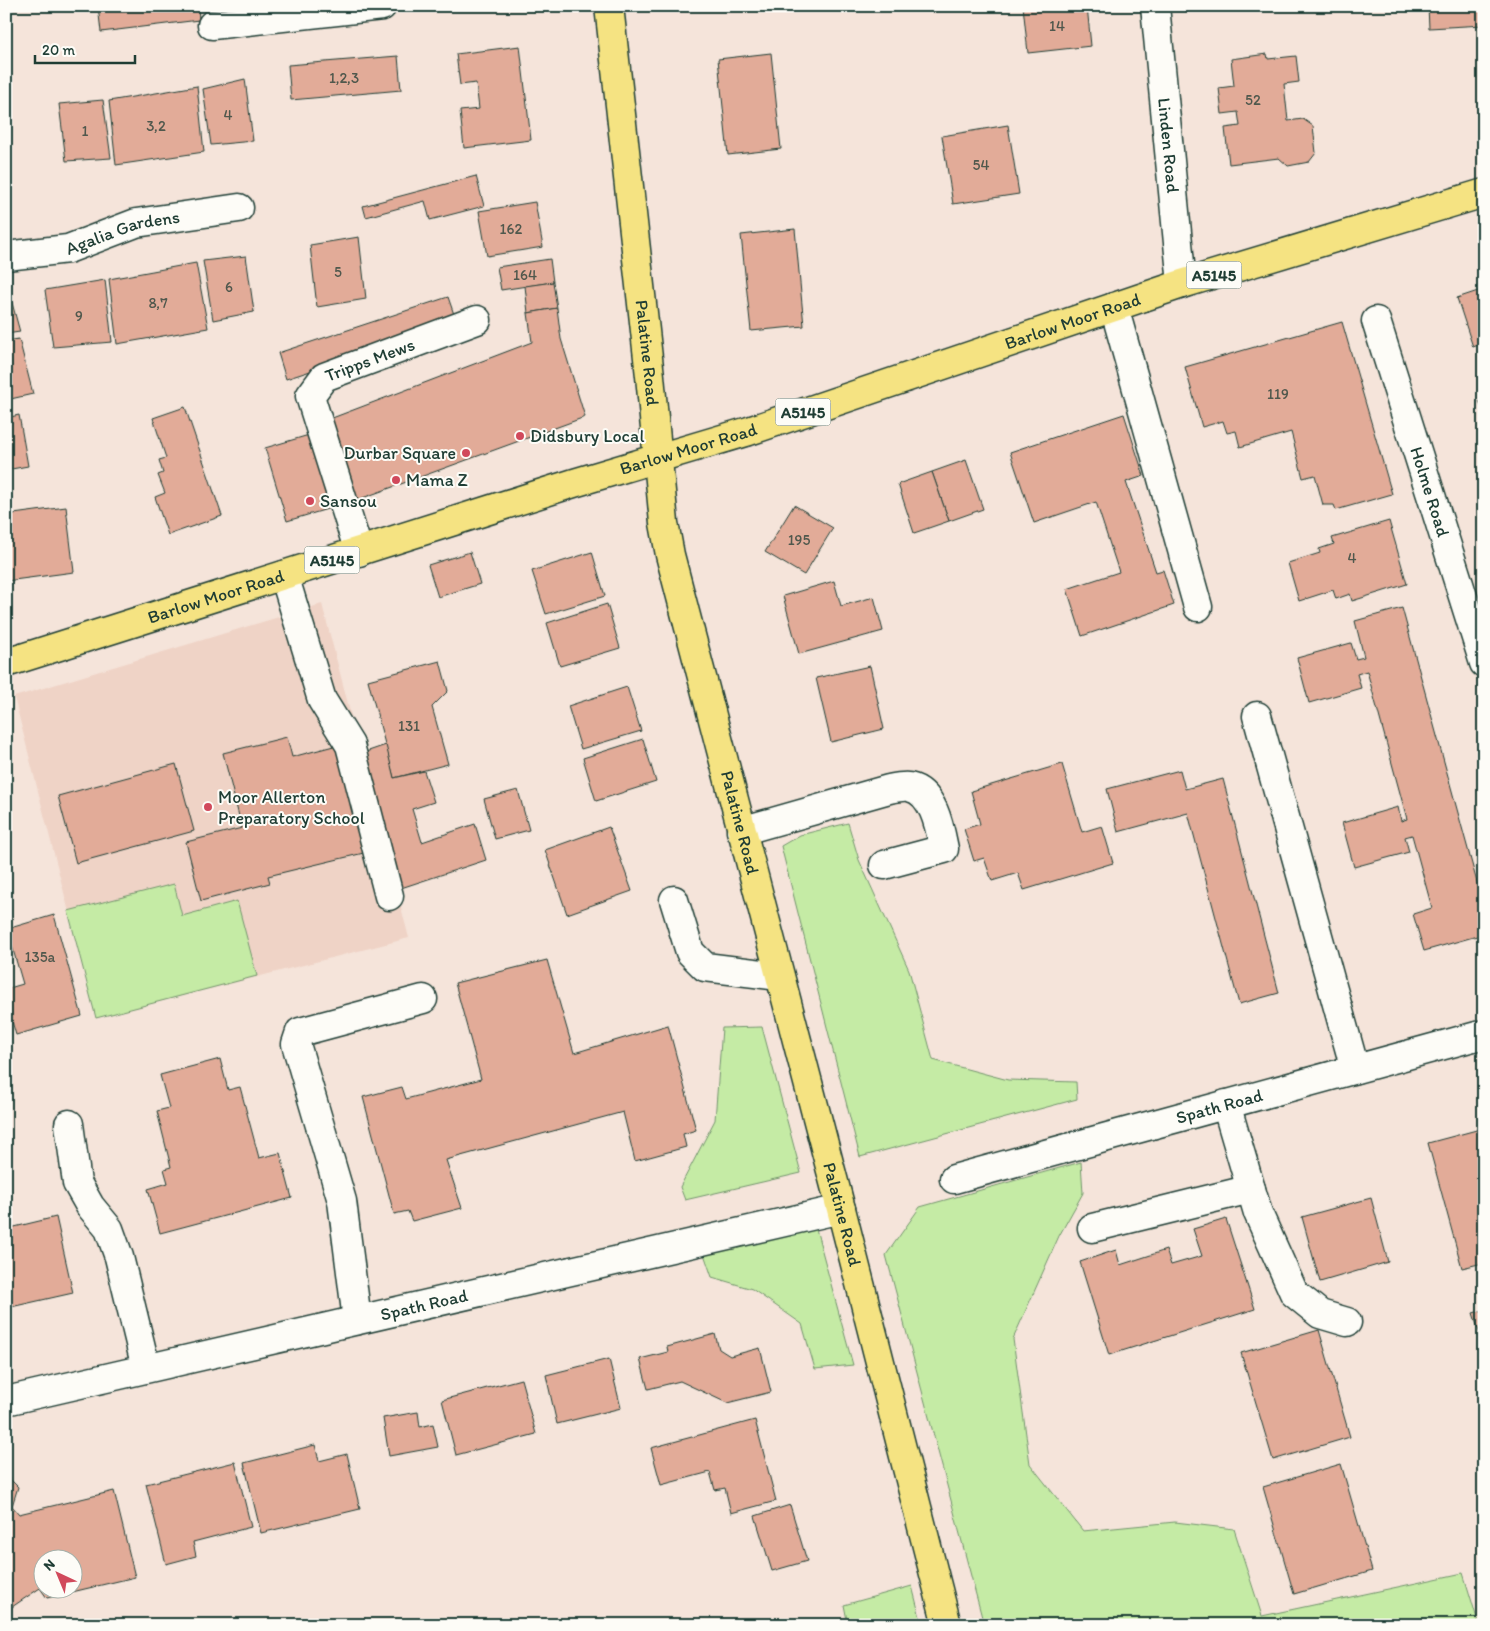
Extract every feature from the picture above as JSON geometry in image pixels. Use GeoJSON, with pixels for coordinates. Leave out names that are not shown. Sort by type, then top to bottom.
{"type":"FeatureCollection","features":[{"type":"Feature","properties":{"kind":"main road","name":"Palatine Road"},"geometry":{"type":"LineString","coordinates":[[609,6],[659,458],[664,523],[674,575],[841,1209],[947,1625]]}},
{"type":"Feature","properties":{"kind":"main road","name":"Barlow Moor Road"},"geometry":{"type":"LineString","coordinates":[[6,664],[574,482],[749,431],[1182,284],[1484,193]]}},
{"type":"Feature","properties":{"kind":"street"},"geometry":{"type":"LineString","coordinates":[[212,25],[382,6]]}},
{"type":"Feature","properties":{"kind":"street","name":"Linden Road"},"geometry":{"type":"LineString","coordinates":[[1155,6],[1182,284]]}},
{"type":"Feature","properties":{"kind":"street","name":"Agalia Gardens"},"geometry":{"type":"LineString","coordinates":[[6,256],[68,249],[136,223],[239,208]]}},
{"type":"Feature","properties":{"kind":"street"},"geometry":{"type":"LineString","coordinates":[[1114,307],[1198,607]]}},
{"type":"Feature","properties":{"kind":"street","name":"Tripps Mews"},"geometry":{"type":"LineString","coordinates":[[359,552],[310,396],[324,378],[477,320]]}},
{"type":"Feature","properties":{"kind":"street","name":"Holme Road"},"geometry":{"type":"LineString","coordinates":[[1376,321],[1484,663]]}},
{"type":"Feature","properties":{"kind":"street"},"geometry":{"type":"LineString","coordinates":[[284,575],[322,700],[350,745],[389,896]]}},
{"type":"Feature","properties":{"kind":"street"},"geometry":{"type":"LineString","coordinates":[[1257,716],[1355,1069]]}},
{"type":"Feature","properties":{"kind":"street"},"geometry":{"type":"LineString","coordinates":[[741,831],[889,789],[909,787],[924,796],[938,819],[944,850],[884,865]]}},
{"type":"Feature","properties":{"kind":"street"},"geometry":{"type":"LineString","coordinates":[[674,900],[690,952],[705,967],[779,976]]}},
{"type":"Feature","properties":{"kind":"street"},"geometry":{"type":"LineString","coordinates":[[356,1320],[342,1201],[296,1044],[300,1032],[423,999]]}},
{"type":"Feature","properties":{"kind":"street","name":"Spath Road"},"geometry":{"type":"LineString","coordinates":[[954,1179],[1484,1034]]}},
{"type":"Feature","properties":{"kind":"street"},"geometry":{"type":"LineString","coordinates":[[1226,1104],[1258,1213],[1294,1293],[1320,1314],[1347,1322]]}},
{"type":"Feature","properties":{"kind":"street"},"geometry":{"type":"LineString","coordinates":[[69,1124],[77,1183],[90,1206],[110,1229],[119,1257],[146,1368]]}},
{"type":"Feature","properties":{"kind":"street"},"geometry":{"type":"LineString","coordinates":[[1092,1228],[1251,1189]]}},
{"type":"Feature","properties":{"kind":"street","name":"Spath Road"},"geometry":{"type":"LineString","coordinates":[[6,1400],[841,1209]]}},
{"type":"Feature","properties":{"kind":"shaded area","name":"Moor Allerton Preparatory School"},"geometry":{"type":"Polygon","coordinates":[[[322,604],[409,938],[96,1018],[14,697],[322,604]]]}},
{"type":"Feature","properties":{"kind":"green space"},"geometry":{"type":"Polygon","coordinates":[[[848,823],[859,860],[909,970],[933,1060],[1008,1080],[1076,1082],[1077,1099],[860,1157],[781,846],[800,835],[848,823]]]}},
{"type":"Feature","properties":{"kind":"green space"},"geometry":{"type":"Polygon","coordinates":[[[174,884],[182,916],[237,901],[257,976],[96,1018],[68,911],[174,884]]]}},
{"type":"Feature","properties":{"kind":"green space"},"geometry":{"type":"Polygon","coordinates":[[[762,1027],[801,1173],[685,1200],[680,1187],[715,1120],[722,1028],[762,1027]]]}},
{"type":"Feature","properties":{"kind":"green space"},"geometry":{"type":"Polygon","coordinates":[[[1081,1162],[1083,1193],[1059,1236],[1013,1339],[1030,1464],[1083,1531],[1175,1522],[1234,1529],[1262,1616],[1463,1573],[1479,1625],[984,1625],[886,1255],[920,1207],[1081,1162]]]}},
{"type":"Feature","properties":{"kind":"green space"},"geometry":{"type":"Polygon","coordinates":[[[815,1225],[853,1365],[815,1369],[802,1324],[752,1289],[712,1277],[704,1254],[815,1225]]]}},
{"type":"Feature","properties":{"kind":"green space"},"geometry":{"type":"Polygon","coordinates":[[[912,1586],[922,1625],[848,1625],[844,1605],[912,1586]]]}},
{"type":"Feature","properties":{"kind":"building"},"geometry":{"type":"Polygon","coordinates":[[[98,6],[198,6],[199,20],[101,32],[98,6]]]}},
{"type":"Feature","properties":{"kind":"building"},"geometry":{"type":"Polygon","coordinates":[[[218,6],[252,6],[219,12],[218,6]]]}},
{"type":"Feature","properties":{"kind":"building"},"geometry":{"type":"Polygon","coordinates":[[[1023,6],[1087,6],[1091,46],[1028,53],[1023,6]]]}},
{"type":"Feature","properties":{"kind":"building"},"geometry":{"type":"Polygon","coordinates":[[[1428,6],[1484,6],[1484,25],[1429,28],[1428,6]]]}},
{"type":"Feature","properties":{"kind":"building"},"geometry":{"type":"Polygon","coordinates":[[[520,46],[531,140],[464,148],[460,111],[479,109],[476,83],[460,85],[456,54],[520,46]]]}},
{"type":"Feature","properties":{"kind":"building"},"geometry":{"type":"Polygon","coordinates":[[[771,53],[781,149],[728,155],[718,59],[771,53]]]}},
{"type":"Feature","properties":{"kind":"building"},"geometry":{"type":"Polygon","coordinates":[[[1267,54],[1268,59],[1296,56],[1299,82],[1284,84],[1288,121],[1303,119],[1313,126],[1316,153],[1309,162],[1288,166],[1279,158],[1229,164],[1225,128],[1240,126],[1238,112],[1222,114],[1219,88],[1234,86],[1231,59],[1267,54]]]}},
{"type":"Feature","properties":{"kind":"building"},"geometry":{"type":"Polygon","coordinates":[[[398,56],[401,90],[291,100],[288,65],[398,56]]]}},
{"type":"Feature","properties":{"kind":"building"},"geometry":{"type":"Polygon","coordinates":[[[245,79],[253,141],[211,145],[203,89],[245,79]]]}},
{"type":"Feature","properties":{"kind":"building"},"geometry":{"type":"Polygon","coordinates":[[[197,86],[204,152],[116,165],[109,101],[197,86]]]}},
{"type":"Feature","properties":{"kind":"building"},"geometry":{"type":"Polygon","coordinates":[[[103,100],[111,158],[66,161],[59,104],[103,100]]]}},
{"type":"Feature","properties":{"kind":"building"},"geometry":{"type":"Polygon","coordinates":[[[1008,125],[1019,194],[953,204],[942,136],[1008,125]]]}},
{"type":"Feature","properties":{"kind":"building"},"geometry":{"type":"Polygon","coordinates":[[[476,176],[484,206],[430,220],[425,201],[366,217],[363,206],[476,176]]]}},
{"type":"Feature","properties":{"kind":"building"},"geometry":{"type":"Polygon","coordinates":[[[535,202],[543,247],[487,256],[479,211],[535,202]]]}},
{"type":"Feature","properties":{"kind":"building"},"geometry":{"type":"Polygon","coordinates":[[[795,229],[804,326],[751,331],[741,235],[795,229]]]}},
{"type":"Feature","properties":{"kind":"building"},"geometry":{"type":"Polygon","coordinates":[[[359,237],[366,299],[317,307],[310,245],[359,237]]]}},
{"type":"Feature","properties":{"kind":"building"},"geometry":{"type":"Polygon","coordinates":[[[246,256],[254,312],[213,320],[203,261],[246,256]]]}},
{"type":"Feature","properties":{"kind":"building"},"geometry":{"type":"Polygon","coordinates":[[[550,259],[553,282],[501,290],[497,267],[550,259]]]}},
{"type":"Feature","properties":{"kind":"building"},"geometry":{"type":"Polygon","coordinates":[[[196,263],[208,328],[117,344],[109,279],[196,263]]]}},
{"type":"Feature","properties":{"kind":"building"},"geometry":{"type":"Polygon","coordinates":[[[105,280],[112,342],[53,347],[45,290],[105,280]]]}},
{"type":"Feature","properties":{"kind":"building"},"geometry":{"type":"Polygon","coordinates":[[[6,281],[20,332],[6,334],[6,281]]]}},
{"type":"Feature","properties":{"kind":"building"},"geometry":{"type":"Polygon","coordinates":[[[553,282],[557,308],[528,313],[525,286],[553,282]]]}},
{"type":"Feature","properties":{"kind":"building"},"geometry":{"type":"Polygon","coordinates":[[[1484,289],[1484,343],[1473,347],[1457,298],[1484,289]]]}},
{"type":"Feature","properties":{"kind":"building"},"geometry":{"type":"Polygon","coordinates":[[[448,297],[457,323],[286,379],[278,353],[448,297]]]}},
{"type":"Feature","properties":{"kind":"building"},"geometry":{"type":"Polygon","coordinates":[[[557,308],[561,339],[585,417],[357,500],[327,420],[532,342],[528,313],[557,308]]]}},
{"type":"Feature","properties":{"kind":"building"},"geometry":{"type":"Polygon","coordinates":[[[1342,322],[1392,494],[1336,510],[1334,505],[1323,505],[1315,475],[1303,478],[1291,432],[1240,447],[1236,431],[1227,433],[1223,421],[1202,427],[1185,367],[1342,322]]]}},
{"type":"Feature","properties":{"kind":"building"},"geometry":{"type":"Polygon","coordinates":[[[19,339],[33,394],[6,400],[6,341],[19,339]]]}},
{"type":"Feature","properties":{"kind":"building"},"geometry":{"type":"Polygon","coordinates":[[[1484,400],[1484,414],[1479,401],[1484,400]]]}},
{"type":"Feature","properties":{"kind":"building"},"geometry":{"type":"Polygon","coordinates":[[[185,407],[222,516],[168,535],[155,497],[165,493],[158,475],[163,473],[159,460],[166,458],[153,418],[185,407]]]}},
{"type":"Feature","properties":{"kind":"building"},"geometry":{"type":"Polygon","coordinates":[[[1124,414],[1144,476],[1126,482],[1156,572],[1163,570],[1174,605],[1082,636],[1067,589],[1119,572],[1096,502],[1034,523],[1010,452],[1124,414]]]}},
{"type":"Feature","properties":{"kind":"building"},"geometry":{"type":"Polygon","coordinates":[[[19,415],[28,466],[6,470],[6,418],[19,415]]]}},
{"type":"Feature","properties":{"kind":"building"},"geometry":{"type":"Polygon","coordinates":[[[309,435],[331,508],[287,521],[265,448],[309,435]]]}},
{"type":"Feature","properties":{"kind":"building"},"geometry":{"type":"Polygon","coordinates":[[[966,460],[983,509],[949,521],[932,472],[966,460]]]}},
{"type":"Feature","properties":{"kind":"building"},"geometry":{"type":"Polygon","coordinates":[[[932,472],[949,521],[914,533],[898,484],[932,472]]]}},
{"type":"Feature","properties":{"kind":"building"},"geometry":{"type":"Polygon","coordinates":[[[794,505],[833,528],[804,575],[765,552],[794,505]]]}},
{"type":"Feature","properties":{"kind":"building"},"geometry":{"type":"Polygon","coordinates":[[[66,507],[74,572],[6,581],[6,515],[66,507]]]}},
{"type":"Feature","properties":{"kind":"building"},"geometry":{"type":"Polygon","coordinates":[[[1389,521],[1407,584],[1352,601],[1350,594],[1336,599],[1333,590],[1299,601],[1288,563],[1320,553],[1319,549],[1334,544],[1332,538],[1389,521]]]}},
{"type":"Feature","properties":{"kind":"building"},"geometry":{"type":"Polygon","coordinates":[[[470,552],[480,584],[438,597],[428,565],[470,552]]]}},
{"type":"Feature","properties":{"kind":"building"},"geometry":{"type":"Polygon","coordinates":[[[592,552],[605,596],[546,614],[532,571],[592,552]]]}},
{"type":"Feature","properties":{"kind":"building"},"geometry":{"type":"Polygon","coordinates":[[[834,581],[841,606],[874,597],[883,631],[799,654],[783,596],[834,581]]]}},
{"type":"Feature","properties":{"kind":"building"},"geometry":{"type":"Polygon","coordinates":[[[607,604],[620,648],[560,666],[547,623],[607,604]]]}},
{"type":"Feature","properties":{"kind":"building"},"geometry":{"type":"Polygon","coordinates":[[[1402,608],[1484,908],[1484,934],[1424,951],[1413,914],[1432,908],[1412,835],[1405,837],[1409,852],[1354,867],[1342,823],[1398,807],[1401,821],[1407,819],[1367,671],[1357,674],[1361,688],[1309,703],[1297,658],[1351,643],[1356,659],[1364,657],[1355,621],[1402,608]]]}},
{"type":"Feature","properties":{"kind":"building"},"geometry":{"type":"Polygon","coordinates":[[[440,661],[448,691],[432,707],[448,764],[394,778],[368,680],[440,661]]]}},
{"type":"Feature","properties":{"kind":"building"},"geometry":{"type":"Polygon","coordinates":[[[870,666],[884,729],[831,742],[816,678],[870,666]]]}},
{"type":"Feature","properties":{"kind":"building"},"geometry":{"type":"Polygon","coordinates":[[[627,687],[641,731],[581,749],[568,706],[627,687]]]}},
{"type":"Feature","properties":{"kind":"building"},"geometry":{"type":"Polygon","coordinates":[[[287,737],[292,757],[345,743],[372,851],[268,876],[270,883],[201,901],[186,842],[242,828],[223,753],[287,737]]]}},
{"type":"Feature","properties":{"kind":"building"},"geometry":{"type":"Polygon","coordinates":[[[643,739],[656,782],[596,801],[583,758],[643,739]]]}},
{"type":"Feature","properties":{"kind":"building"},"geometry":{"type":"Polygon","coordinates":[[[386,745],[394,778],[424,771],[434,802],[412,809],[422,842],[475,824],[486,860],[398,889],[354,756],[386,745]]]}},
{"type":"Feature","properties":{"kind":"building"},"geometry":{"type":"Polygon","coordinates":[[[176,764],[194,831],[76,863],[58,796],[176,764]]]}},
{"type":"Feature","properties":{"kind":"building"},"geometry":{"type":"Polygon","coordinates":[[[1062,764],[1082,832],[1102,826],[1113,863],[1024,890],[1018,873],[992,881],[984,858],[974,861],[964,829],[980,824],[971,791],[1062,764]]]}},
{"type":"Feature","properties":{"kind":"building"},"geometry":{"type":"Polygon","coordinates":[[[1180,770],[1185,789],[1223,779],[1279,993],[1239,1004],[1188,813],[1118,832],[1107,789],[1180,770]]]}},
{"type":"Feature","properties":{"kind":"building"},"geometry":{"type":"Polygon","coordinates":[[[518,790],[529,830],[495,839],[484,799],[518,790]]]}},
{"type":"Feature","properties":{"kind":"building"},"geometry":{"type":"Polygon","coordinates":[[[609,827],[632,891],[567,914],[545,850],[609,827]]]}},
{"type":"Feature","properties":{"kind":"building"},"geometry":{"type":"Polygon","coordinates":[[[54,915],[82,1016],[16,1035],[6,1001],[6,989],[23,984],[7,929],[54,915]]]}},
{"type":"Feature","properties":{"kind":"building"},"geometry":{"type":"Polygon","coordinates":[[[547,960],[574,1053],[668,1025],[696,1130],[683,1134],[686,1147],[635,1161],[623,1112],[446,1160],[462,1208],[412,1221],[408,1211],[394,1214],[363,1097],[402,1087],[406,1099],[481,1079],[455,983],[547,960]]]}},
{"type":"Feature","properties":{"kind":"building"},"geometry":{"type":"Polygon","coordinates":[[[220,1059],[228,1090],[240,1087],[259,1158],[280,1153],[292,1198],[160,1233],[148,1189],[168,1183],[164,1169],[171,1167],[157,1111],[169,1108],[160,1075],[220,1059]]]}},
{"type":"Feature","properties":{"kind":"building"},"geometry":{"type":"Polygon","coordinates":[[[1484,1128],[1484,1267],[1483,1263],[1462,1268],[1428,1143],[1484,1128]]]}},
{"type":"Feature","properties":{"kind":"building"},"geometry":{"type":"Polygon","coordinates":[[[1371,1198],[1388,1262],[1320,1282],[1302,1217],[1371,1198]]]}},
{"type":"Feature","properties":{"kind":"building"},"geometry":{"type":"Polygon","coordinates":[[[56,1217],[73,1293],[11,1307],[9,1298],[6,1299],[6,1229],[56,1217]]]}},
{"type":"Feature","properties":{"kind":"building"},"geometry":{"type":"Polygon","coordinates":[[[1226,1219],[1255,1309],[1109,1355],[1080,1262],[1116,1250],[1120,1265],[1166,1250],[1171,1265],[1202,1256],[1193,1229],[1226,1219]]]}},
{"type":"Feature","properties":{"kind":"building"},"geometry":{"type":"Polygon","coordinates":[[[1484,1310],[1484,1347],[1473,1313],[1484,1310]]]}},
{"type":"Feature","properties":{"kind":"building"},"geometry":{"type":"Polygon","coordinates":[[[1319,1330],[1350,1437],[1273,1460],[1241,1353],[1319,1330]]]}},
{"type":"Feature","properties":{"kind":"building"},"geometry":{"type":"Polygon","coordinates":[[[715,1334],[719,1349],[730,1356],[760,1348],[771,1392],[727,1403],[680,1381],[648,1389],[640,1359],[668,1352],[667,1347],[715,1334]]]}},
{"type":"Feature","properties":{"kind":"building"},"geometry":{"type":"Polygon","coordinates":[[[609,1359],[621,1408],[557,1424],[546,1375],[609,1359]]]}},
{"type":"Feature","properties":{"kind":"building"},"geometry":{"type":"Polygon","coordinates":[[[521,1379],[536,1434],[456,1455],[442,1400],[521,1379]]]}},
{"type":"Feature","properties":{"kind":"building"},"geometry":{"type":"Polygon","coordinates":[[[418,1412],[420,1427],[433,1424],[438,1447],[389,1456],[383,1418],[418,1412]]]}},
{"type":"Feature","properties":{"kind":"building"},"geometry":{"type":"Polygon","coordinates":[[[755,1420],[776,1501],[731,1513],[725,1488],[715,1490],[710,1472],[661,1485],[651,1448],[755,1420]]]}},
{"type":"Feature","properties":{"kind":"building"},"geometry":{"type":"Polygon","coordinates":[[[315,1445],[319,1461],[347,1454],[360,1509],[261,1533],[244,1463],[315,1445]]]}},
{"type":"Feature","properties":{"kind":"building"},"geometry":{"type":"Polygon","coordinates":[[[235,1462],[251,1527],[193,1542],[196,1556],[166,1564],[146,1484],[235,1462]]]}},
{"type":"Feature","properties":{"kind":"building"},"geometry":{"type":"Polygon","coordinates":[[[1341,1464],[1372,1571],[1294,1594],[1263,1487],[1341,1464]]]}},
{"type":"Feature","properties":{"kind":"building"},"geometry":{"type":"Polygon","coordinates":[[[6,1475],[18,1487],[12,1506],[19,1514],[114,1491],[135,1577],[82,1590],[82,1548],[32,1548],[32,1593],[6,1611],[6,1475]]]}},
{"type":"Feature","properties":{"kind":"building"},"geometry":{"type":"Polygon","coordinates":[[[790,1505],[807,1561],[772,1571],[755,1516],[790,1505]]]}},
{"type":"Feature","properties":{"kind":"place","name":"Didsbury Local"},"geometry":{"type":"Point","coordinates":[520,436]}},
{"type":"Feature","properties":{"kind":"place","name":"Durbar Square"},"geometry":{"type":"Point","coordinates":[466,453]}},
{"type":"Feature","properties":{"kind":"place","name":"Mama Z"},"geometry":{"type":"Point","coordinates":[396,480]}},
{"type":"Feature","properties":{"kind":"place","name":"Sansou"},"geometry":{"type":"Point","coordinates":[310,501]}},
{"type":"Feature","properties":{"kind":"place","name":"Moor Allerton Preparatory School"},"geometry":{"type":"Point","coordinates":[208,807]}}]}
